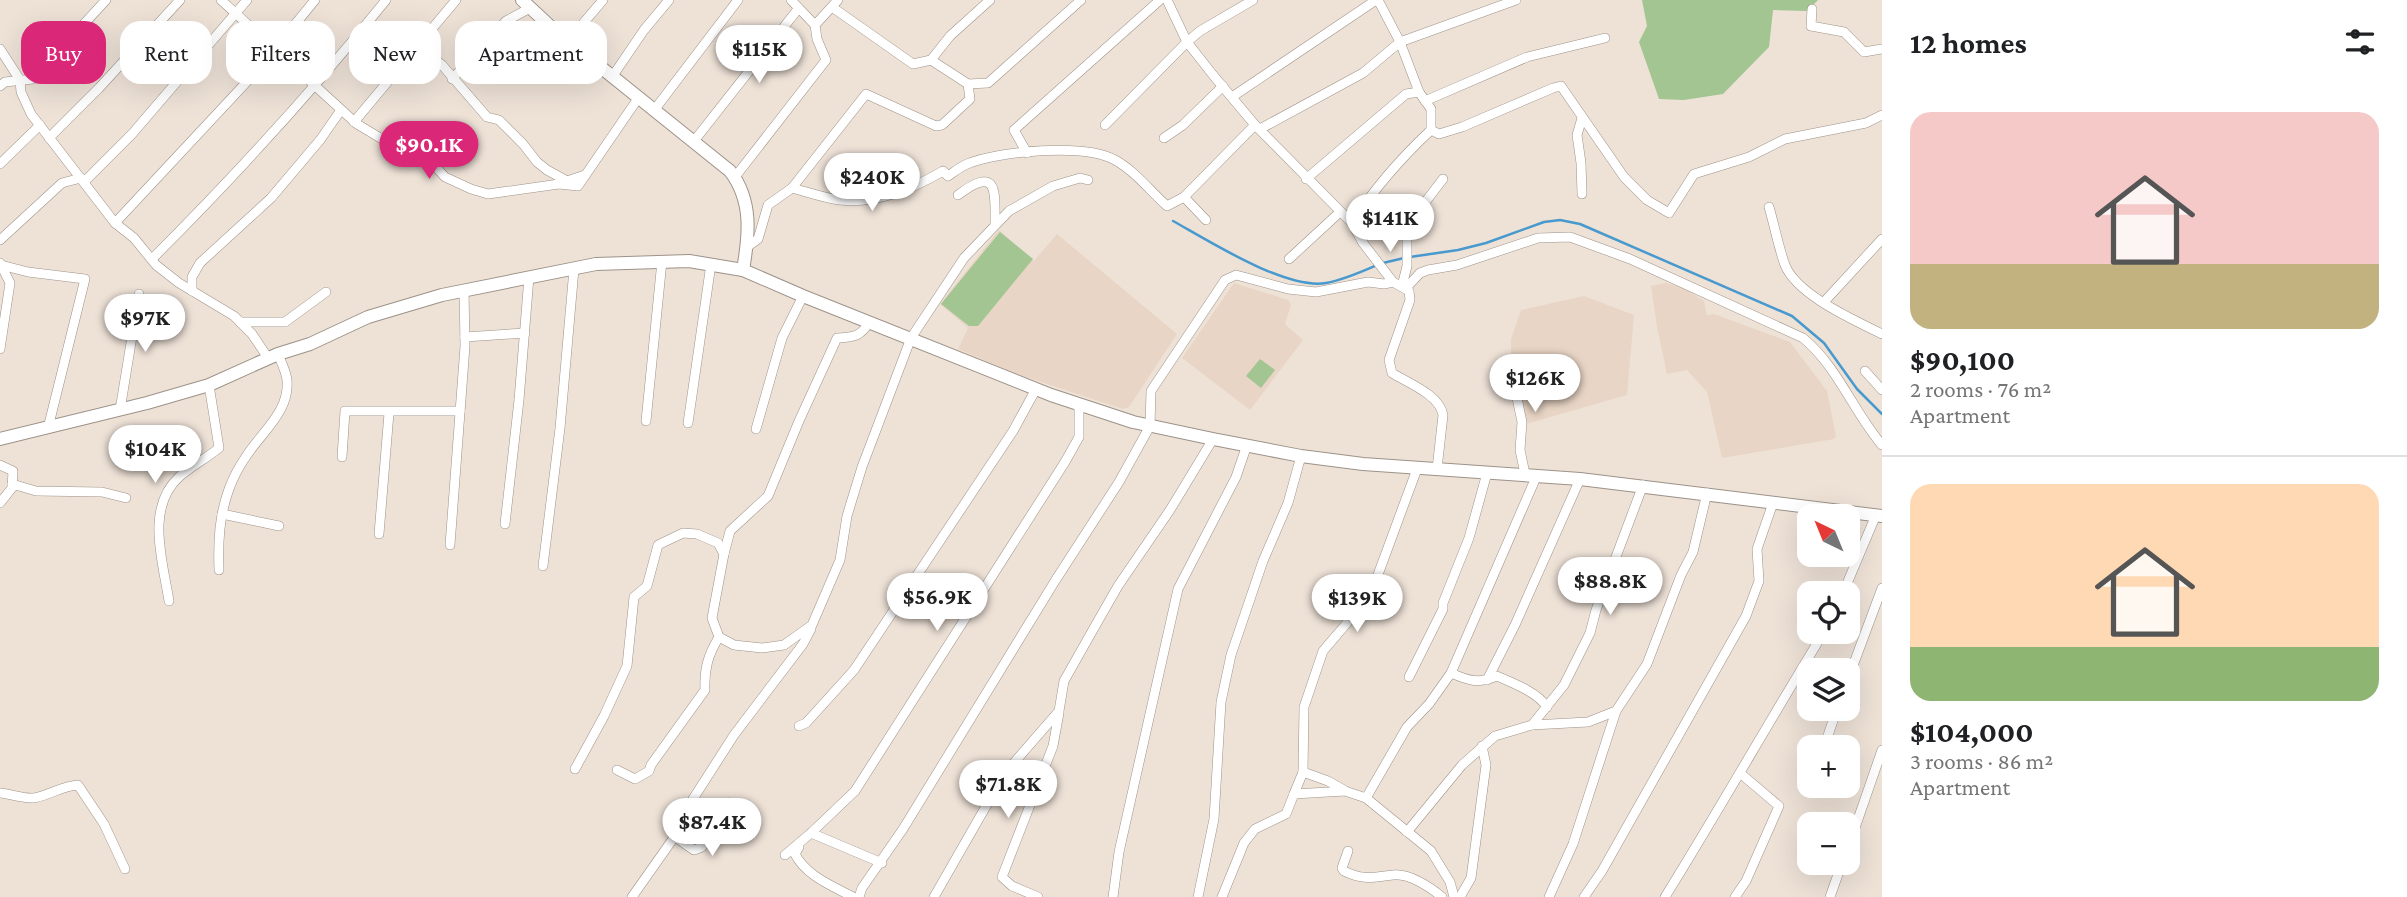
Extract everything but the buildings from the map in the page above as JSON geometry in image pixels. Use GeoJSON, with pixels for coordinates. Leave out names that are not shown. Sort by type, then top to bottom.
{"type":"FeatureCollection","features":[{"type":"Feature","properties":{"kind":"main road"},"geometry":{"type":"LineString","coordinates":[[525,3],[545,21]]}},
{"type":"Feature","properties":{"kind":"main road"},"geometry":{"type":"LineString","coordinates":[[607,73],[724,165],[734,177],[742,191],[747,209],[748,232],[743,270]]}},
{"type":"Feature","properties":{"kind":"main road"},"geometry":{"type":"LineString","coordinates":[[0,439],[209,385],[368,317],[464,290],[596,264],[662,261],[711,264],[743,270],[1036,389],[1150,425],[1213,439],[1301,456],[1417,469],[1531,474],[1643,485],[1879,516]]}},
{"type":"Feature","properties":{"kind":"street"},"geometry":{"type":"LineString","coordinates":[[0,86],[5,82],[33,79],[106,0]]}},
{"type":"Feature","properties":{"kind":"street"},"geometry":{"type":"LineString","coordinates":[[49,138],[180,0]]}},
{"type":"Feature","properties":{"kind":"street"},"geometry":{"type":"LineString","coordinates":[[221,0],[243,21]]}},
{"type":"Feature","properties":{"kind":"street"},"geometry":{"type":"LineString","coordinates":[[0,240],[62,183],[83,180],[132,134],[247,0]]}},
{"type":"Feature","properties":{"kind":"street"},"geometry":{"type":"LineString","coordinates":[[298,21],[315,0]]}},
{"type":"Feature","properties":{"kind":"street"},"geometry":{"type":"LineString","coordinates":[[152,259],[250,157],[343,54],[386,0]]}},
{"type":"Feature","properties":{"kind":"street"},"geometry":{"type":"LineString","coordinates":[[438,21],[456,0]]}},
{"type":"Feature","properties":{"kind":"street"},"geometry":{"type":"LineString","coordinates":[[585,21],[603,0]]}},
{"type":"Feature","properties":{"kind":"street"},"geometry":{"type":"LineString","coordinates":[[612,77],[644,30],[669,0]]}},
{"type":"Feature","properties":{"kind":"street"},"geometry":{"type":"LineString","coordinates":[[654,109],[738,0]]}},
{"type":"Feature","properties":{"kind":"street"},"geometry":{"type":"LineString","coordinates":[[734,177],[826,60],[817,39],[815,25],[791,0]]}},
{"type":"Feature","properties":{"kind":"street"},"geometry":{"type":"LineString","coordinates":[[815,25],[835,4],[913,64],[931,60],[950,36],[990,0]]}},
{"type":"Feature","properties":{"kind":"street"},"geometry":{"type":"LineString","coordinates":[[931,60],[968,84],[988,83],[1080,0]]}},
{"type":"Feature","properties":{"kind":"street"},"geometry":{"type":"LineString","coordinates":[[1027,153],[1014,130],[1160,0]]}},
{"type":"Feature","properties":{"kind":"street"},"geometry":{"type":"LineString","coordinates":[[1167,0],[1187,42],[1232,97],[1306,179],[1352,223],[1363,243],[1400,286],[1409,291],[1411,297],[1389,367],[1392,373],[1436,400],[1441,408],[1443,415],[1437,470]]}},
{"type":"Feature","properties":{"kind":"street"},"geometry":{"type":"LineString","coordinates":[[1105,125],[1200,31],[1253,0]]}},
{"type":"Feature","properties":{"kind":"street"},"geometry":{"type":"LineString","coordinates":[[1232,97],[1377,0],[1400,43],[1419,92],[1431,108],[1431,130],[1393,169],[1352,223]]}},
{"type":"Feature","properties":{"kind":"street"},"geometry":{"type":"LineString","coordinates":[[792,187],[841,200],[855,200],[889,195],[915,187],[943,171],[948,176],[965,164],[999,156],[1080,149],[1115,160],[1130,170],[1167,206],[1184,197],[1257,127],[1363,73],[1400,43],[1516,0]]}},
{"type":"Feature","properties":{"kind":"street"},"geometry":{"type":"LineString","coordinates":[[452,79],[525,3]]}},
{"type":"Feature","properties":{"kind":"street"},"geometry":{"type":"LineString","coordinates":[[694,141],[798,9]]}},
{"type":"Feature","properties":{"kind":"street"},"geometry":{"type":"LineString","coordinates":[[1812,9],[1811,26],[1844,32],[1864,52],[1882,48]]}},
{"type":"Feature","properties":{"kind":"street"},"geometry":{"type":"LineString","coordinates":[[1425,102],[1527,57],[1605,37]]}},
{"type":"Feature","properties":{"kind":"street"},"geometry":{"type":"LineString","coordinates":[[0,49],[20,80],[21,92],[31,114],[115,223],[134,238],[152,259],[192,291],[240,322],[273,356],[287,378],[287,394],[275,420],[247,454],[229,488],[218,543],[219,570]]}},
{"type":"Feature","properties":{"kind":"street"},"geometry":{"type":"LineString","coordinates":[[441,64],[487,117],[499,120],[547,170],[567,181],[585,174]]}},
{"type":"Feature","properties":{"kind":"street"},"geometry":{"type":"LineString","coordinates":[[115,223],[244,84]]}},
{"type":"Feature","properties":{"kind":"street"},"geometry":{"type":"LineString","coordinates":[[354,122],[385,84]]}},
{"type":"Feature","properties":{"kind":"street"},"geometry":{"type":"LineString","coordinates":[[746,248],[758,239],[768,205],[792,187],[866,94],[936,126],[942,125],[970,99],[968,84]]}},
{"type":"Feature","properties":{"kind":"street"},"geometry":{"type":"LineString","coordinates":[[313,85],[354,122],[412,157],[433,166],[445,177],[488,194],[559,184],[578,186],[639,97]]}},
{"type":"Feature","properties":{"kind":"street"},"geometry":{"type":"LineString","coordinates":[[1164,138],[1183,125],[1223,86]]}},
{"type":"Feature","properties":{"kind":"street"},"geometry":{"type":"LineString","coordinates":[[1431,130],[1439,134],[1462,127],[1557,86],[1565,90],[1624,177],[1647,200],[1669,213],[1694,174],[1749,157],[1785,139],[1866,123],[1882,115]]}},
{"type":"Feature","properties":{"kind":"street"},"geometry":{"type":"LineString","coordinates":[[1306,179],[1406,94],[1419,92]]}},
{"type":"Feature","properties":{"kind":"street"},"geometry":{"type":"LineString","coordinates":[[192,291],[192,277],[200,263],[271,198],[320,141],[341,110]]}},
{"type":"Feature","properties":{"kind":"street"},"geometry":{"type":"LineString","coordinates":[[1582,118],[1577,135],[1582,194]]}},
{"type":"Feature","properties":{"kind":"street"},"geometry":{"type":"LineString","coordinates":[[0,164],[40,125]]}},
{"type":"Feature","properties":{"kind":"street"},"geometry":{"type":"LineString","coordinates":[[632,897],[687,818],[693,799],[734,735],[803,644],[813,625],[841,560],[847,516],[862,467],[911,338],[964,258],[1009,211],[1053,186],[1080,178],[1088,180]]}},
{"type":"Feature","properties":{"kind":"street"},"geometry":{"type":"LineString","coordinates":[[1400,286],[1407,266],[1408,236],[1423,205],[1443,179]]}},
{"type":"Feature","properties":{"kind":"street"},"geometry":{"type":"LineString","coordinates":[[958,195],[974,185],[987,182],[991,184],[995,189],[995,225]]}},
{"type":"Feature","properties":{"kind":"street"},"geometry":{"type":"LineString","coordinates":[[855,200],[860,189]]}},
{"type":"Feature","properties":{"kind":"street"},"geometry":{"type":"LineString","coordinates":[[1184,197],[1206,220]]}},
{"type":"Feature","properties":{"kind":"street"},"geometry":{"type":"LineString","coordinates":[[1769,207],[1786,265],[1793,278],[1824,302],[1882,334]]}},
{"type":"Feature","properties":{"kind":"street"},"geometry":{"type":"LineString","coordinates":[[1289,259],[1340,212]]}},
{"type":"Feature","properties":{"kind":"street"},"geometry":{"type":"LineString","coordinates":[[859,897],[862,888],[882,863],[1119,482],[1150,425],[1151,391],[1229,276],[1236,275],[1288,289],[1316,292],[1368,282],[1400,286],[1423,271],[1457,265],[1538,238],[1560,236],[1578,239],[1630,259],[1803,338],[1831,369],[1882,444]]}},
{"type":"Feature","properties":{"kind":"street"},"geometry":{"type":"LineString","coordinates":[[1824,302],[1882,239]]}},
{"type":"Feature","properties":{"kind":"street"},"geometry":{"type":"LineString","coordinates":[[646,421],[662,261]]}},
{"type":"Feature","properties":{"kind":"street"},"geometry":{"type":"LineString","coordinates":[[0,264],[10,283],[0,349]]}},
{"type":"Feature","properties":{"kind":"street"},"geometry":{"type":"LineString","coordinates":[[0,264],[28,272],[85,279],[48,428]]}},
{"type":"Feature","properties":{"kind":"street"},"geometry":{"type":"LineString","coordinates":[[688,423],[711,264]]}},
{"type":"Feature","properties":{"kind":"street"},"geometry":{"type":"LineString","coordinates":[[543,566],[560,428],[573,268]]}},
{"type":"Feature","properties":{"kind":"street"},"geometry":{"type":"LineString","coordinates":[[505,524],[529,277]]}},
{"type":"Feature","properties":{"kind":"street"},"geometry":{"type":"LineString","coordinates":[[450,545],[460,411],[464,290]]}},
{"type":"Feature","properties":{"kind":"street"},"geometry":{"type":"LineString","coordinates":[[240,322],[285,322],[326,292]]}},
{"type":"Feature","properties":{"kind":"street"},"geometry":{"type":"LineString","coordinates":[[120,410],[139,295]]}},
{"type":"Feature","properties":{"kind":"street"},"geometry":{"type":"LineString","coordinates":[[756,429],[782,338],[803,296]]}},
{"type":"Feature","properties":{"kind":"street"},"geometry":{"type":"LineString","coordinates":[[813,625],[784,645],[762,648],[734,645],[719,637],[712,618],[730,531],[768,496],[797,424],[837,338],[858,336],[869,322]]}},
{"type":"Feature","properties":{"kind":"street"},"geometry":{"type":"LineString","coordinates":[[464,338],[525,333]]}},
{"type":"Feature","properties":{"kind":"street"},"geometry":{"type":"LineString","coordinates":[[1366,798],[1407,727],[1429,705],[1451,673],[1531,474],[1520,450],[1522,422],[1509,360]]}},
{"type":"Feature","properties":{"kind":"street"},"geometry":{"type":"LineString","coordinates":[[1865,370],[1882,390]]}},
{"type":"Feature","properties":{"kind":"street"},"geometry":{"type":"LineString","coordinates":[[169,601],[158,516],[167,494],[178,478],[219,448],[209,385]]}},
{"type":"Feature","properties":{"kind":"street"},"geometry":{"type":"LineString","coordinates":[[799,726],[806,723],[832,695],[866,653],[1013,431],[1036,389]]}},
{"type":"Feature","properties":{"kind":"street"},"geometry":{"type":"LineString","coordinates":[[785,855],[855,791],[1065,462],[1079,437],[1079,404]]}},
{"type":"Feature","properties":{"kind":"street"},"geometry":{"type":"LineString","coordinates":[[342,457],[345,411],[460,411]]}},
{"type":"Feature","properties":{"kind":"street"},"geometry":{"type":"LineString","coordinates":[[379,534],[389,412]]}},
{"type":"Feature","properties":{"kind":"street"},"geometry":{"type":"LineString","coordinates":[[1038,897],[1012,886],[1002,877],[1052,746],[1065,681],[1118,586],[1170,510],[1213,439]]}},
{"type":"Feature","properties":{"kind":"street"},"geometry":{"type":"LineString","coordinates":[[1113,897],[1119,852],[1178,589],[1236,477],[1247,446]]}},
{"type":"Feature","properties":{"kind":"street"},"geometry":{"type":"LineString","coordinates":[[1198,897],[1214,819],[1221,702],[1231,655],[1263,561],[1288,503],[1301,456]]}},
{"type":"Feature","properties":{"kind":"street"},"geometry":{"type":"LineString","coordinates":[[0,465],[13,471],[12,488],[0,503]]}},
{"type":"Feature","properties":{"kind":"street"},"geometry":{"type":"LineString","coordinates":[[1222,897],[1244,843],[1255,829],[1286,814],[1303,772],[1304,707],[1323,651],[1376,580],[1417,469]]}},
{"type":"Feature","properties":{"kind":"street"},"geometry":{"type":"LineString","coordinates":[[1409,677],[1443,609],[1469,538],[1487,473]]}},
{"type":"Feature","properties":{"kind":"street"},"geometry":{"type":"LineString","coordinates":[[1487,681],[1580,479]]}},
{"type":"Feature","properties":{"kind":"street"},"geometry":{"type":"LineString","coordinates":[[12,484],[36,491],[102,492],[126,498]]}},
{"type":"Feature","properties":{"kind":"street"},"geometry":{"type":"LineString","coordinates":[[1532,725],[1564,685],[1590,633],[1596,610],[1643,485]]}},
{"type":"Feature","properties":{"kind":"street"},"geometry":{"type":"LineString","coordinates":[[1549,897],[1573,845],[1616,711],[1647,664],[1681,575],[1693,552],[1707,494]]}},
{"type":"Feature","properties":{"kind":"street"},"geometry":{"type":"LineString","coordinates":[[1584,897],[1602,871],[1746,616],[1759,581],[1757,548],[1773,503]]}},
{"type":"Feature","properties":{"kind":"street"},"geometry":{"type":"LineString","coordinates":[[222,514],[279,526]]}},
{"type":"Feature","properties":{"kind":"street"},"geometry":{"type":"LineString","coordinates":[[1849,581],[1879,516]]}},
{"type":"Feature","properties":{"kind":"street"},"geometry":{"type":"LineString","coordinates":[[575,769],[627,666],[634,597],[647,586],[658,545],[683,533],[697,534],[718,542],[724,554]]}},
{"type":"Feature","properties":{"kind":"street"},"geometry":{"type":"LineString","coordinates":[[1856,658],[1882,588]]}},
{"type":"Feature","properties":{"kind":"street"},"geometry":{"type":"LineString","coordinates":[[617,770],[635,779],[649,771],[705,690],[707,657],[719,637]]}},
{"type":"Feature","properties":{"kind":"street"},"geometry":{"type":"LineString","coordinates":[[1665,897],[1817,644]]}},
{"type":"Feature","properties":{"kind":"street"},"geometry":{"type":"LineString","coordinates":[[1451,673],[1469,681],[1487,681],[1497,676],[1543,701],[1547,707]]}},
{"type":"Feature","properties":{"kind":"street"},"geometry":{"type":"LineString","coordinates":[[933,897],[1005,773],[1059,711]]}},
{"type":"Feature","properties":{"kind":"street"},"geometry":{"type":"LineString","coordinates":[[1407,832],[1462,765],[1495,736],[1532,725],[1588,722],[1616,711]]}},
{"type":"Feature","properties":{"kind":"street"},"geometry":{"type":"LineString","coordinates":[[1460,897],[1471,878],[1486,765],[1482,746]]}},
{"type":"Feature","properties":{"kind":"street"},"geometry":{"type":"LineString","coordinates":[[1860,813],[1882,750]]}},
{"type":"Feature","properties":{"kind":"street"},"geometry":{"type":"LineString","coordinates":[[1303,772],[1366,798],[1431,851],[1450,882],[1454,897]]}},
{"type":"Feature","properties":{"kind":"street"},"geometry":{"type":"LineString","coordinates":[[1735,897],[1746,881],[1779,806],[1740,773]]}},
{"type":"Feature","properties":{"kind":"street"},"geometry":{"type":"LineString","coordinates":[[0,793],[30,798],[49,794],[66,786],[78,785],[104,824],[124,869]]}},
{"type":"Feature","properties":{"kind":"street"},"geometry":{"type":"LineString","coordinates":[[1294,794],[1345,791]]}},
{"type":"Feature","properties":{"kind":"street"},"geometry":{"type":"LineString","coordinates":[[675,837],[698,850],[729,803],[748,817]]}},
{"type":"Feature","properties":{"kind":"street"},"geometry":{"type":"LineString","coordinates":[[811,834],[882,863]]}},
{"type":"Feature","properties":{"kind":"street"},"geometry":{"type":"LineString","coordinates":[[802,841],[795,854],[798,861],[811,873],[853,897]]}},
{"type":"Feature","properties":{"kind":"street"},"geometry":{"type":"LineString","coordinates":[[1348,851],[1342,868],[1344,871],[1364,878],[1381,878],[1394,874],[1406,876],[1442,897]]}},
{"type":"Feature","properties":{"kind":"street"},"geometry":{"type":"LineString","coordinates":[[1830,897],[1838,875]]}},
{"type":"Feature","properties":{"kind":"shaded area"},"geometry":{"type":"Polygon","coordinates":[[[999,230],[1034,261],[1057,234],[1177,334],[1129,407],[1123,409],[1014,373],[958,349],[968,328],[940,304],[999,230]]]}},
{"type":"Feature","properties":{"kind":"shaded area"},"geometry":{"type":"Polygon","coordinates":[[[1234,283],[1288,300],[1291,305],[1285,324],[1303,340],[1250,410],[1182,358],[1234,283]]]}},
{"type":"Feature","properties":{"kind":"shaded area"},"geometry":{"type":"Polygon","coordinates":[[[1666,283],[1686,289],[1704,301],[1707,315],[1714,314],[1790,342],[1827,391],[1836,436],[1834,439],[1722,458],[1707,392],[1687,370],[1667,374],[1651,286],[1666,283]]]}},
{"type":"Feature","properties":{"kind":"shaded area"},"geometry":{"type":"Polygon","coordinates":[[[1584,296],[1634,315],[1627,395],[1526,424],[1511,353],[1511,339],[1521,310],[1584,296]]]}},
{"type":"Feature","properties":{"kind":"green space"},"geometry":{"type":"Polygon","coordinates":[[[1642,0],[1818,0],[1807,11],[1773,10],[1769,47],[1723,94],[1684,100],[1659,99],[1639,42],[1647,26],[1642,0]]]}},
{"type":"Feature","properties":{"kind":"green space"},"geometry":{"type":"Polygon","coordinates":[[[1000,232],[1033,259],[978,326],[969,326],[941,304],[1000,232]]]}},
{"type":"Feature","properties":{"kind":"green space"},"geometry":{"type":"Polygon","coordinates":[[[1260,359],[1275,370],[1261,388],[1246,376],[1260,359]]]}},
{"type":"Feature","properties":{"kind":"waterway"},"geometry":{"type":"LineString","coordinates":[[1410,257],[1486,243],[1544,222],[1560,220],[1580,224],[1792,316],[1824,343],[1857,389],[1882,414]]}},
{"type":"Feature","properties":{"kind":"waterway"},"geometry":{"type":"LineString","coordinates":[[1173,221],[1248,262],[1290,279],[1326,283],[1377,265]]}},
{"type":"Feature","properties":{"kind":"waterway"},"geometry":{"type":"LineString","coordinates":[[1383,263],[1404,258]]}}]}
